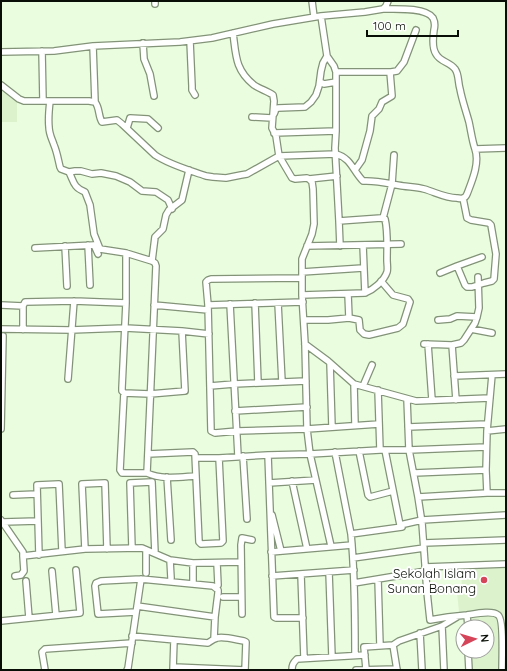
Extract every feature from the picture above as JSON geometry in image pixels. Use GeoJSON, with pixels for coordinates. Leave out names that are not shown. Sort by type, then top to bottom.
{"type":"FeatureCollection","features":[{"type":"Feature","properties":{"kind":"street"},"geometry":{"type":"LineString","coordinates":[[312,1],[314,17]]}},
{"type":"Feature","properties":{"kind":"street"},"geometry":{"type":"LineString","coordinates":[[383,8],[386,6],[388,1]]}},
{"type":"Feature","properties":{"kind":"street"},"geometry":{"type":"LineString","coordinates":[[1,52],[54,51],[93,46],[190,41],[212,38],[273,24],[321,16],[366,12],[383,8],[405,9],[428,13],[432,17],[435,27],[433,39],[436,56],[452,65],[456,71],[460,91],[469,120],[477,159],[469,189],[466,197],[463,198],[450,198],[425,189],[363,181],[352,165],[343,156],[336,154],[280,156],[246,174],[226,178],[213,177],[189,170],[160,158],[119,121],[115,120]]}},
{"type":"Feature","properties":{"kind":"street"},"geometry":{"type":"LineString","coordinates":[[321,16],[327,56],[336,72],[336,154],[340,246]]}},
{"type":"Feature","properties":{"kind":"street"},"geometry":{"type":"LineString","coordinates":[[336,72],[390,72],[397,70],[402,65],[416,30]]}},
{"type":"Feature","properties":{"kind":"street"},"geometry":{"type":"LineString","coordinates":[[233,33],[237,62],[240,70],[254,85],[273,95],[272,128],[276,136],[280,156],[292,178],[309,179],[337,176]]}},
{"type":"Feature","properties":{"kind":"street"},"geometry":{"type":"LineString","coordinates":[[190,41],[192,90],[195,95]]}},
{"type":"Feature","properties":{"kind":"street"},"geometry":{"type":"LineString","coordinates":[[143,43],[144,59],[150,74],[154,96]]}},
{"type":"Feature","properties":{"kind":"street"},"geometry":{"type":"LineString","coordinates":[[93,46],[95,102],[102,122],[120,118],[148,119],[158,128]]}},
{"type":"Feature","properties":{"kind":"street"},"geometry":{"type":"LineString","coordinates":[[42,51],[43,101]]}},
{"type":"Feature","properties":{"kind":"street"},"geometry":{"type":"LineString","coordinates":[[272,118],[274,112],[278,108],[296,108],[305,107],[308,105],[316,95],[323,63],[327,56]]}},
{"type":"Feature","properties":{"kind":"street"},"geometry":{"type":"LineString","coordinates":[[355,170],[362,160],[370,131],[372,116],[379,110],[382,102],[392,96],[390,72]]}},
{"type":"Feature","properties":{"kind":"street"},"geometry":{"type":"LineString","coordinates":[[320,82],[324,84],[336,82]]}},
{"type":"Feature","properties":{"kind":"street"},"geometry":{"type":"LineString","coordinates":[[1,85],[19,99],[24,101],[95,102]]}},
{"type":"Feature","properties":{"kind":"street"},"geometry":{"type":"LineString","coordinates":[[50,102],[48,127],[61,169],[69,172],[81,171],[92,174],[101,173],[116,176],[130,182],[142,191],[156,192],[168,200],[172,209]]}},
{"type":"Feature","properties":{"kind":"street"},"geometry":{"type":"LineString","coordinates":[[252,117],[272,118]]}},
{"type":"Feature","properties":{"kind":"street"},"geometry":{"type":"LineString","coordinates":[[127,128],[130,118]]}},
{"type":"Feature","properties":{"kind":"street"},"geometry":{"type":"LineString","coordinates":[[274,133],[336,131]]}},
{"type":"Feature","properties":{"kind":"street"},"geometry":{"type":"LineString","coordinates":[[475,149],[506,148]]}},
{"type":"Feature","properties":{"kind":"street"},"geometry":{"type":"LineString","coordinates":[[302,295],[365,293],[381,282],[387,271],[386,224],[383,218],[392,184],[394,156]]}},
{"type":"Feature","properties":{"kind":"street"},"geometry":{"type":"LineString","coordinates":[[152,261],[155,237],[163,229],[166,215],[169,210],[182,200],[189,170]]}},
{"type":"Feature","properties":{"kind":"street"},"geometry":{"type":"LineString","coordinates":[[69,172],[73,182],[80,190],[85,192],[90,205],[94,234],[100,249],[126,253],[152,261],[156,266],[152,329],[147,473]]}},
{"type":"Feature","properties":{"kind":"street"},"geometry":{"type":"LineString","coordinates":[[309,179],[312,182],[313,190],[314,224],[312,234],[302,259],[307,429],[310,454],[331,546]]}},
{"type":"Feature","properties":{"kind":"street"},"geometry":{"type":"LineString","coordinates":[[457,266],[466,286],[472,287],[478,284],[492,282],[494,279],[496,254],[492,230],[489,223],[467,218],[463,198]]}},
{"type":"Feature","properties":{"kind":"street"},"geometry":{"type":"LineString","coordinates":[[339,221],[383,218]]}},
{"type":"Feature","properties":{"kind":"street"},"geometry":{"type":"LineString","coordinates":[[306,246],[401,244]]}},
{"type":"Feature","properties":{"kind":"street"},"geometry":{"type":"LineString","coordinates":[[88,245],[90,285]]}},
{"type":"Feature","properties":{"kind":"street"},"geometry":{"type":"LineString","coordinates":[[35,248],[94,245],[98,254]]}},
{"type":"Feature","properties":{"kind":"street"},"geometry":{"type":"LineString","coordinates":[[362,245],[365,293]]}},
{"type":"Feature","properties":{"kind":"street"},"geometry":{"type":"LineString","coordinates":[[65,246],[68,286]]}},
{"type":"Feature","properties":{"kind":"street"},"geometry":{"type":"LineString","coordinates":[[88,254],[107,254],[116,252]]}},
{"type":"Feature","properties":{"kind":"street"},"geometry":{"type":"LineString","coordinates":[[126,253],[126,303],[122,388],[124,393],[120,472],[147,473],[167,477],[196,476]]}},
{"type":"Feature","properties":{"kind":"street"},"geometry":{"type":"LineString","coordinates":[[440,273],[482,257]]}},
{"type":"Feature","properties":{"kind":"street"},"geometry":{"type":"LineString","coordinates":[[363,268],[302,275],[209,279],[206,282],[209,334],[211,431],[215,433],[379,424]]}},
{"type":"Feature","properties":{"kind":"street"},"geometry":{"type":"LineString","coordinates":[[432,400],[426,344],[452,344],[463,342],[478,317],[478,277]]}},
{"type":"Feature","properties":{"kind":"street"},"geometry":{"type":"LineString","coordinates":[[304,320],[349,318],[359,320],[360,330],[369,336],[398,328],[403,324],[410,302],[408,299],[393,295],[381,282]]}},
{"type":"Feature","properties":{"kind":"street"},"geometry":{"type":"LineString","coordinates":[[348,294],[349,318]]}},
{"type":"Feature","properties":{"kind":"street"},"geometry":{"type":"LineString","coordinates":[[23,330],[23,306],[25,302],[126,303]]}},
{"type":"Feature","properties":{"kind":"street"},"geometry":{"type":"LineString","coordinates":[[68,379],[74,302]]}},
{"type":"Feature","properties":{"kind":"street"},"geometry":{"type":"LineString","coordinates":[[154,305],[208,307],[230,304],[303,302]]}},
{"type":"Feature","properties":{"kind":"street"},"geometry":{"type":"LineString","coordinates":[[255,303],[258,383]]}},
{"type":"Feature","properties":{"kind":"street"},"geometry":{"type":"LineString","coordinates":[[278,303],[282,382]]}},
{"type":"Feature","properties":{"kind":"street"},"geometry":{"type":"LineString","coordinates":[[230,304],[235,410],[246,519]]}},
{"type":"Feature","properties":{"kind":"street"},"geometry":{"type":"LineString","coordinates":[[1,306],[23,306]]}},
{"type":"Feature","properties":{"kind":"street"},"geometry":{"type":"LineString","coordinates":[[438,320],[450,319],[456,316],[478,317]]}},
{"type":"Feature","properties":{"kind":"street"},"geometry":{"type":"LineString","coordinates":[[1,329],[71,330],[125,328],[209,334]]}},
{"type":"Feature","properties":{"kind":"street"},"geometry":{"type":"LineString","coordinates":[[471,329],[492,333]]}},
{"type":"Feature","properties":{"kind":"street"},"geometry":{"type":"LineString","coordinates":[[124,393],[150,394],[185,391],[182,331]]}},
{"type":"Feature","properties":{"kind":"street"},"geometry":{"type":"LineString","coordinates":[[1,429],[3,336]]}},
{"type":"Feature","properties":{"kind":"street"},"geometry":{"type":"LineString","coordinates":[[305,344],[354,384],[416,401],[490,398]]}},
{"type":"Feature","properties":{"kind":"street"},"geometry":{"type":"LineString","coordinates":[[452,344],[456,400]]}},
{"type":"Feature","properties":{"kind":"street"},"geometry":{"type":"LineString","coordinates":[[330,363],[332,427]]}},
{"type":"Feature","properties":{"kind":"street"},"geometry":{"type":"LineString","coordinates":[[363,386],[372,365]]}},
{"type":"Feature","properties":{"kind":"street"},"geometry":{"type":"LineString","coordinates":[[454,376],[506,374]]}},
{"type":"Feature","properties":{"kind":"street"},"geometry":{"type":"LineString","coordinates":[[487,493],[486,447],[492,375]]}},
{"type":"Feature","properties":{"kind":"street"},"geometry":{"type":"LineString","coordinates":[[210,386],[306,381]]}},
{"type":"Feature","properties":{"kind":"street"},"geometry":{"type":"LineString","coordinates":[[354,384],[355,425]]}},
{"type":"Feature","properties":{"kind":"street"},"geometry":{"type":"LineString","coordinates":[[378,390],[379,424],[382,450],[400,525],[506,515]]}},
{"type":"Feature","properties":{"kind":"street"},"geometry":{"type":"LineString","coordinates":[[407,399],[409,450],[422,522],[430,620],[434,629]]}},
{"type":"Feature","properties":{"kind":"street"},"geometry":{"type":"LineString","coordinates":[[235,410],[307,407]]}},
{"type":"Feature","properties":{"kind":"street"},"geometry":{"type":"LineString","coordinates":[[408,427],[487,424]]}},
{"type":"Feature","properties":{"kind":"street"},"geometry":{"type":"LineString","coordinates":[[487,431],[506,429]]}},
{"type":"Feature","properties":{"kind":"street"},"geometry":{"type":"LineString","coordinates":[[196,458],[486,447]]}},
{"type":"Feature","properties":{"kind":"street"},"geometry":{"type":"LineString","coordinates":[[359,451],[368,496],[370,497],[392,491]]}},
{"type":"Feature","properties":{"kind":"street"},"geometry":{"type":"LineString","coordinates":[[148,454],[193,452],[195,454],[199,542],[201,544],[222,543],[219,458]]}},
{"type":"Feature","properties":{"kind":"street"},"geometry":{"type":"LineString","coordinates":[[335,452],[351,534],[354,570],[355,655]]}},
{"type":"Feature","properties":{"kind":"street"},"geometry":{"type":"LineString","coordinates":[[268,455],[274,617],[303,618]]}},
{"type":"Feature","properties":{"kind":"street"},"geometry":{"type":"LineString","coordinates":[[414,473],[486,470]]}},
{"type":"Feature","properties":{"kind":"street"},"geometry":{"type":"LineString","coordinates":[[167,477],[171,540]]}},
{"type":"Feature","properties":{"kind":"street"},"geometry":{"type":"LineString","coordinates":[[269,483],[316,480]]}},
{"type":"Feature","properties":{"kind":"street"},"geometry":{"type":"LineString","coordinates":[[132,548],[130,483],[152,482],[155,553]]}},
{"type":"Feature","properties":{"kind":"street"},"geometry":{"type":"LineString","coordinates":[[292,482],[307,549]]}},
{"type":"Feature","properties":{"kind":"street"},"geometry":{"type":"LineString","coordinates":[[85,549],[82,484],[106,483],[107,549]]}},
{"type":"Feature","properties":{"kind":"street"},"geometry":{"type":"LineString","coordinates":[[39,554],[37,485],[59,484],[62,552]]}},
{"type":"Feature","properties":{"kind":"street"},"geometry":{"type":"LineString","coordinates":[[418,497],[506,493]]}},
{"type":"Feature","properties":{"kind":"street"},"geometry":{"type":"LineString","coordinates":[[13,495],[37,494]]}},
{"type":"Feature","properties":{"kind":"street"},"geometry":{"type":"LineString","coordinates":[[270,504],[282,551]]}},
{"type":"Feature","properties":{"kind":"street"},"geometry":{"type":"LineString","coordinates":[[2,521],[38,521]]}},
{"type":"Feature","properties":{"kind":"street"},"geometry":{"type":"LineString","coordinates":[[2,521],[23,552],[24,571],[21,575],[15,576]]}},
{"type":"Feature","properties":{"kind":"street"},"geometry":{"type":"LineString","coordinates":[[351,534],[422,522]]}},
{"type":"Feature","properties":{"kind":"street"},"geometry":{"type":"LineString","coordinates":[[242,614],[240,562],[241,545],[242,538],[252,540]]}},
{"type":"Feature","properties":{"kind":"street"},"geometry":{"type":"LineString","coordinates":[[353,558],[424,546],[506,540]]}},
{"type":"Feature","properties":{"kind":"street"},"geometry":{"type":"LineString","coordinates":[[271,552],[352,545]]}},
{"type":"Feature","properties":{"kind":"street"},"geometry":{"type":"LineString","coordinates":[[23,556],[85,549],[142,548],[170,560],[194,563],[240,562]]}},
{"type":"Feature","properties":{"kind":"street"},"geometry":{"type":"LineString","coordinates":[[146,550],[146,573]]}},
{"type":"Feature","properties":{"kind":"street"},"geometry":{"type":"LineString","coordinates":[[170,560],[171,578]]}},
{"type":"Feature","properties":{"kind":"street"},"geometry":{"type":"LineString","coordinates":[[193,582],[194,563]]}},
{"type":"Feature","properties":{"kind":"street"},"geometry":{"type":"LineString","coordinates":[[217,563],[218,585]]}},
{"type":"Feature","properties":{"kind":"street"},"geometry":{"type":"LineString","coordinates":[[354,583],[426,569],[506,564]]}},
{"type":"Feature","properties":{"kind":"street"},"geometry":{"type":"LineString","coordinates":[[1,621],[80,612],[76,570]]}},
{"type":"Feature","properties":{"kind":"street"},"geometry":{"type":"LineString","coordinates":[[272,576],[354,570]]}},
{"type":"Feature","properties":{"kind":"street"},"geometry":{"type":"LineString","coordinates":[[52,571],[56,615]]}},
{"type":"Feature","properties":{"kind":"street"},"geometry":{"type":"LineString","coordinates":[[329,572],[332,657]]}},
{"type":"Feature","properties":{"kind":"street"},"geometry":{"type":"LineString","coordinates":[[301,575],[304,658]]}},
{"type":"Feature","properties":{"kind":"street"},"geometry":{"type":"LineString","coordinates":[[126,670],[128,668],[141,579]]}},
{"type":"Feature","properties":{"kind":"street"},"geometry":{"type":"LineString","coordinates":[[214,639],[218,590],[213,586],[141,579],[101,581],[96,583],[95,586],[98,614],[137,609],[215,617]]}},
{"type":"Feature","properties":{"kind":"street"},"geometry":{"type":"LineString","coordinates":[[378,579],[380,646]]}},
{"type":"Feature","properties":{"kind":"street"},"geometry":{"type":"LineString","coordinates":[[26,581],[29,618]]}},
{"type":"Feature","properties":{"kind":"street"},"geometry":{"type":"LineString","coordinates":[[223,597],[241,597]]}},
{"type":"Feature","properties":{"kind":"street"},"geometry":{"type":"LineString","coordinates":[[430,620],[491,612],[498,615],[501,625],[502,670]]}},
{"type":"Feature","properties":{"kind":"street"},"geometry":{"type":"LineString","coordinates":[[366,670],[365,647],[394,645],[399,641],[442,626],[464,615]]}},
{"type":"Feature","properties":{"kind":"street"},"geometry":{"type":"LineString","coordinates":[[464,615],[465,619]]}},
{"type":"Feature","properties":{"kind":"street"},"geometry":{"type":"LineString","coordinates":[[442,626],[444,670]]}},
{"type":"Feature","properties":{"kind":"street"},"geometry":{"type":"LineString","coordinates":[[420,633],[422,670]]}},
{"type":"Feature","properties":{"kind":"street"},"geometry":{"type":"LineString","coordinates":[[132,636],[208,642],[221,638],[244,641],[246,642],[245,670],[173,668],[174,640]]}},
{"type":"Feature","properties":{"kind":"street"},"geometry":{"type":"LineString","coordinates":[[45,670],[43,650],[132,643]]}},
{"type":"Feature","properties":{"kind":"street"},"geometry":{"type":"LineString","coordinates":[[356,670],[397,669],[394,645]]}},
{"type":"Feature","properties":{"kind":"street"},"geometry":{"type":"LineString","coordinates":[[292,670],[294,662],[304,658],[365,655]]}},
{"type":"Feature","properties":{"kind":"street"},"geometry":{"type":"LineString","coordinates":[[468,659],[469,670]]}},
{"type":"Feature","properties":{"kind":"lane"},"geometry":{"type":"LineString","coordinates":[[427,592],[472,590]]}},
{"type":"Feature","properties":{"kind":"shaded area"},"geometry":{"type":"Polygon","coordinates":[[[1,87],[17,98],[17,122],[1,122],[1,87]]]}},
{"type":"Feature","properties":{"kind":"shaded area","name":"Sekolah Islam Sunan Bonang"},"geometry":{"type":"Polygon","coordinates":[[[506,567],[506,670],[472,670],[471,659],[495,659],[495,619],[469,619],[469,612],[459,612],[457,592],[462,591],[461,569],[506,567]]]}},
{"type":"Feature","properties":{"kind":"place","name":"Sekolah Islam Sunan Bonang"},"geometry":{"type":"Point","coordinates":[484,580]}}]}
